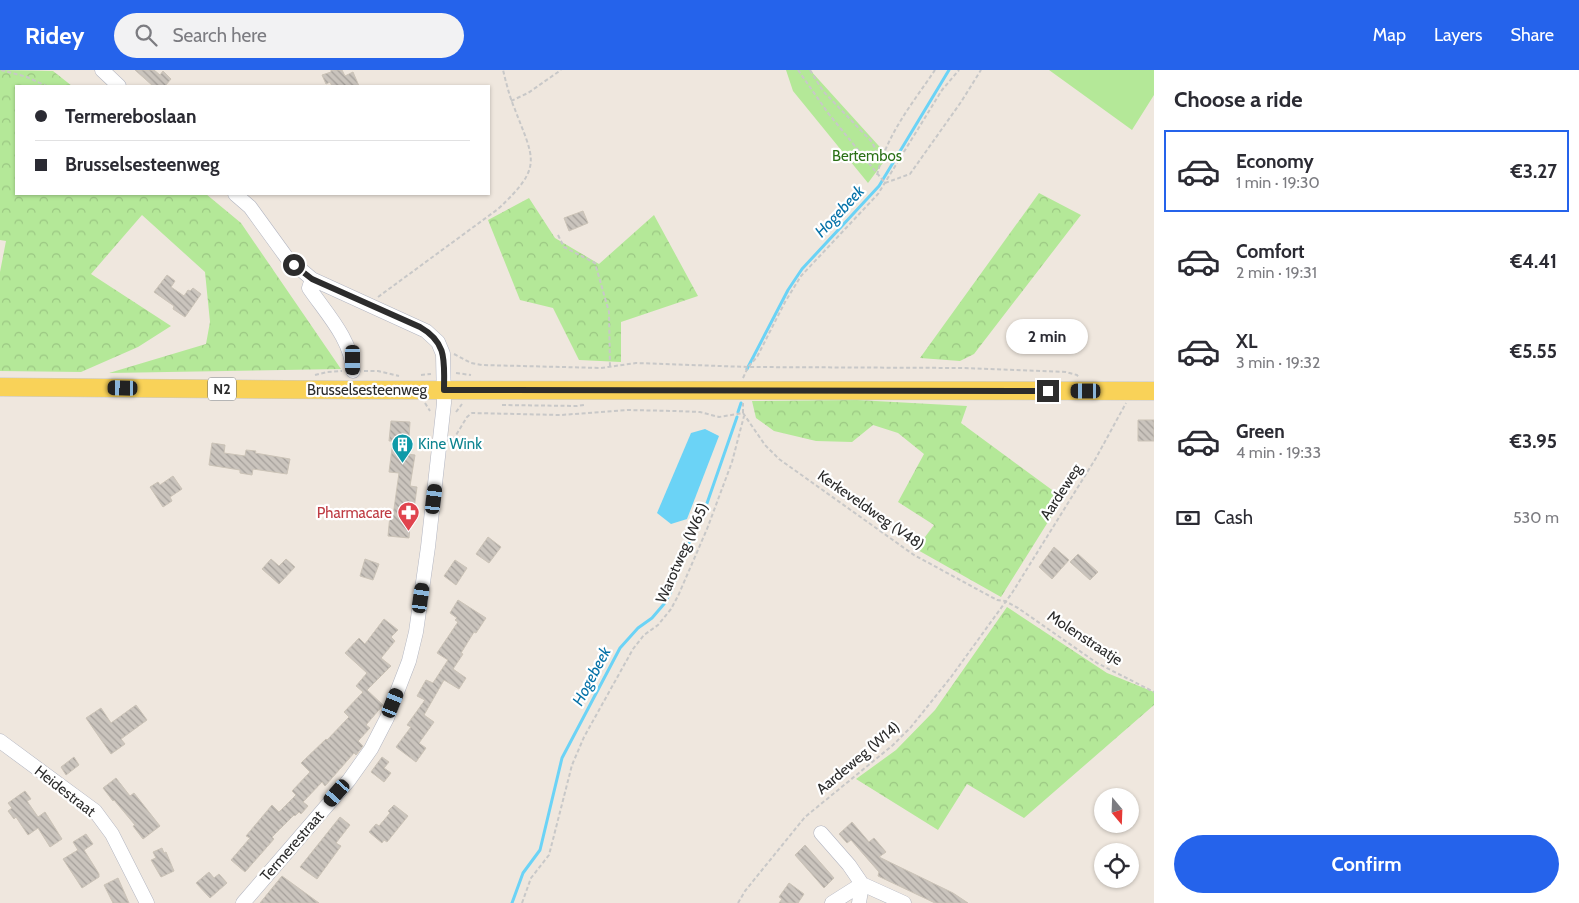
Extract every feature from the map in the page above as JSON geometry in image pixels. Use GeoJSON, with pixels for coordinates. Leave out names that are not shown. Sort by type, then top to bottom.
{"type":"FeatureCollection","features":[{"type":"Feature","properties":{"kind":"main road","name":"Brusselsesteenweg"},"geometry":{"type":"LineString","coordinates":[[0,387],[1154,391]]}},
{"type":"Feature","properties":{"kind":"street"},"geometry":{"type":"LineString","coordinates":[[102,70],[118,85]]}},
{"type":"Feature","properties":{"kind":"street","name":"Termerestraat"},"geometry":{"type":"LineString","coordinates":[[236,195],[250,207],[287,258],[312,279],[420,327],[435,338],[443,354],[444,390],[436,483],[416,632],[409,661],[399,688],[379,735],[353,774],[243,903]]}},
{"type":"Feature","properties":{"kind":"street"},"geometry":{"type":"LineString","coordinates":[[312,279],[309,288],[347,345],[353,360],[353,371]]}},
{"type":"Feature","properties":{"kind":"street","name":"Heidestraat"},"geometry":{"type":"LineString","coordinates":[[0,741],[95,811],[116,841],[147,903]]}},
{"type":"Feature","properties":{"kind":"street"},"geometry":{"type":"LineString","coordinates":[[820,833],[849,865],[862,884],[904,903]]}},
{"type":"Feature","properties":{"kind":"street"},"geometry":{"type":"LineString","coordinates":[[832,903],[862,884]]}},
{"type":"Feature","properties":{"kind":"street"},"geometry":{"type":"LineString","coordinates":[[859,903],[862,884]]}},
{"type":"Feature","properties":{"kind":"path"},"geometry":{"type":"LineString","coordinates":[[1,70],[27,77],[44,85]]}},
{"type":"Feature","properties":{"kind":"path"},"geometry":{"type":"LineString","coordinates":[[368,304],[498,209],[522,184],[528,173],[532,155],[503,70]]}},
{"type":"Feature","properties":{"kind":"path"},"geometry":{"type":"LineString","coordinates":[[512,101],[528,93],[561,70]]}},
{"type":"Feature","properties":{"kind":"path"},"geometry":{"type":"LineString","coordinates":[[798,70],[828,113],[884,183]]}},
{"type":"Feature","properties":{"kind":"path"},"geometry":{"type":"LineString","coordinates":[[810,70],[823,91],[872,142],[880,161]]}},
{"type":"Feature","properties":{"kind":"path"},"geometry":{"type":"LineString","coordinates":[[877,175],[880,161],[891,135],[934,70]]}},
{"type":"Feature","properties":{"kind":"path"},"geometry":{"type":"LineString","coordinates":[[743,378],[757,357],[800,276],[873,199],[942,90],[959,70]]}},
{"type":"Feature","properties":{"kind":"path"},"geometry":{"type":"LineString","coordinates":[[884,183],[910,174],[961,102],[981,70]]}},
{"type":"Feature","properties":{"kind":"path"},"geometry":{"type":"LineString","coordinates":[[558,235],[564,247],[595,263],[609,312],[610,368]]}},
{"type":"Feature","properties":{"kind":"path"},"geometry":{"type":"LineString","coordinates":[[449,354],[456,354],[471,363],[482,366],[610,368],[636,363],[748,368],[965,368],[1066,372],[1077,375],[1086,391]]}},
{"type":"Feature","properties":{"kind":"path","name":"Aardeweg"},"geometry":{"type":"LineString","coordinates":[[1005,601],[1096,458],[1126,406],[1128,391]]}},
{"type":"Feature","properties":{"kind":"path","name":"Warotweg (W65)"},"geometry":{"type":"LineString","coordinates":[[522,903],[531,878],[549,855],[572,765],[584,737],[633,649],[644,635],[658,625],[671,610],[678,596],[732,462],[744,415],[743,402]]}},
{"type":"Feature","properties":{"kind":"path"},"geometry":{"type":"LineString","coordinates":[[452,442],[467,417],[472,413],[561,415],[627,410],[675,410],[700,412],[719,417],[744,415]]}},
{"type":"Feature","properties":{"kind":"path","name":"Kerkeveldweg (V48)"},"geometry":{"type":"LineString","coordinates":[[744,415],[765,445],[779,459],[914,555],[997,600],[1005,601]]}},
{"type":"Feature","properties":{"kind":"path","name":"Molenstraatje"},"geometry":{"type":"LineString","coordinates":[[1005,601],[1097,662],[1154,692]]}},
{"type":"Feature","properties":{"kind":"path","name":"Aardeweg (W14)"},"geometry":{"type":"LineString","coordinates":[[738,903],[745,891],[805,817],[893,746],[911,727],[951,677],[1005,601]]}},
{"type":"Feature","properties":{"kind":"green space"},"geometry":{"type":"Polygon","coordinates":[[[0,70],[53,71],[71,85],[15,85],[15,195],[207,195],[241,223],[341,369],[109,373],[206,344],[210,322],[205,272],[142,215],[91,274],[171,326],[138,347],[81,372],[0,371],[0,272],[6,241],[0,240],[0,70]]]}},
{"type":"Feature","properties":{"kind":"green space","name":"Bertembos"},"geometry":{"type":"Polygon","coordinates":[[[786,70],[810,70],[888,156],[868,183],[793,91],[786,70]]]}},
{"type":"Feature","properties":{"kind":"green space"},"geometry":{"type":"Polygon","coordinates":[[[1049,70],[1154,70],[1154,95],[1132,130],[1049,70]]]}},
{"type":"Feature","properties":{"kind":"green space"},"geometry":{"type":"Polygon","coordinates":[[[1039,193],[1081,215],[974,354],[960,361],[920,358],[1039,193]]]}},
{"type":"Feature","properties":{"kind":"green space"},"geometry":{"type":"Polygon","coordinates":[[[529,198],[555,238],[599,264],[654,215],[698,296],[621,322],[621,362],[579,360],[553,308],[520,300],[488,220],[529,198]]]}},
{"type":"Feature","properties":{"kind":"green space"},"geometry":{"type":"Polygon","coordinates":[[[857,400],[967,406],[961,423],[1063,498],[1001,597],[916,549],[934,525],[898,502],[924,454],[898,433],[873,425],[852,442],[816,441],[774,431],[756,418],[752,401],[857,400]]]}},
{"type":"Feature","properties":{"kind":"green space"},"geometry":{"type":"Polygon","coordinates":[[[1007,607],[1107,673],[1154,692],[1154,705],[1024,818],[967,784],[938,830],[856,779],[896,750],[935,710],[1007,607]]]}},
{"type":"Feature","properties":{"kind":"water"},"geometry":{"type":"Polygon","coordinates":[[[705,429],[719,436],[687,519],[671,524],[657,513],[691,433],[705,429]]]}},
{"type":"Feature","properties":{"kind":"building"},"geometry":{"type":"Polygon","coordinates":[[[135,70],[154,70],[160,75],[163,71],[171,79],[166,85],[152,85],[135,70]]]}},
{"type":"Feature","properties":{"kind":"building"},"geometry":{"type":"Polygon","coordinates":[[[331,70],[342,70],[345,76],[353,72],[359,85],[332,85],[330,82],[326,84],[322,75],[331,72],[331,70]]]}},
{"type":"Feature","properties":{"kind":"building"},"geometry":{"type":"Polygon","coordinates":[[[583,211],[588,223],[569,231],[564,218],[583,211]]]}},
{"type":"Feature","properties":{"kind":"building"},"geometry":{"type":"Polygon","coordinates":[[[167,275],[175,281],[171,287],[184,296],[188,290],[190,291],[193,288],[201,294],[185,317],[173,309],[174,306],[154,292],[167,275]]]}},
{"type":"Feature","properties":{"kind":"building"},"geometry":{"type":"Polygon","coordinates":[[[1138,420],[1154,420],[1154,441],[1138,441],[1138,420]]]}},
{"type":"Feature","properties":{"kind":"building"},"geometry":{"type":"Polygon","coordinates":[[[391,421],[410,422],[408,454],[415,455],[410,486],[417,487],[414,509],[407,508],[406,524],[410,525],[409,538],[388,536],[390,515],[393,516],[399,473],[389,472],[393,441],[389,441],[391,421]]]}},
{"type":"Feature","properties":{"kind":"building"},"geometry":{"type":"Polygon","coordinates":[[[212,443],[225,445],[224,453],[245,456],[246,450],[290,459],[287,474],[253,469],[252,475],[240,473],[240,470],[209,465],[212,443]]]}},
{"type":"Feature","properties":{"kind":"building"},"geometry":{"type":"Polygon","coordinates":[[[173,476],[182,489],[170,497],[172,501],[163,507],[150,487],[158,482],[160,485],[173,476]]]}},
{"type":"Feature","properties":{"kind":"building"},"geometry":{"type":"Polygon","coordinates":[[[488,537],[501,547],[489,563],[476,554],[488,537]]]}},
{"type":"Feature","properties":{"kind":"building"},"geometry":{"type":"Polygon","coordinates":[[[1054,547],[1069,560],[1052,579],[1039,567],[1054,547]]]}},
{"type":"Feature","properties":{"kind":"building"},"geometry":{"type":"Polygon","coordinates":[[[1078,554],[1098,572],[1090,580],[1070,562],[1078,554]]]}},
{"type":"Feature","properties":{"kind":"building"},"geometry":{"type":"Polygon","coordinates":[[[271,559],[279,566],[286,559],[295,567],[279,584],[262,569],[271,559]]]}},
{"type":"Feature","properties":{"kind":"building"},"geometry":{"type":"Polygon","coordinates":[[[365,559],[379,564],[373,580],[360,576],[365,559]]]}},
{"type":"Feature","properties":{"kind":"building"},"geometry":{"type":"Polygon","coordinates":[[[455,560],[467,568],[456,585],[444,576],[455,560]]]}},
{"type":"Feature","properties":{"kind":"building"},"geometry":{"type":"Polygon","coordinates":[[[458,600],[486,618],[476,633],[474,632],[453,669],[466,678],[459,689],[444,680],[424,715],[434,722],[419,743],[426,748],[416,762],[396,747],[411,727],[407,725],[425,700],[417,696],[426,680],[433,683],[448,660],[437,653],[458,622],[455,620],[457,618],[450,613],[458,600]]]}},
{"type":"Feature","properties":{"kind":"building"},"geometry":{"type":"Polygon","coordinates":[[[384,619],[398,630],[391,637],[395,641],[381,658],[391,666],[367,690],[383,705],[366,725],[370,728],[358,741],[363,746],[356,755],[354,753],[325,786],[322,782],[303,802],[308,806],[301,814],[299,812],[294,815],[272,837],[274,839],[245,872],[231,860],[250,838],[246,836],[272,805],[279,812],[296,795],[292,791],[310,772],[301,763],[349,717],[344,712],[363,692],[356,686],[367,673],[345,653],[359,638],[365,644],[384,619]]]}},
{"type":"Feature","properties":{"kind":"building"},"geometry":{"type":"Polygon","coordinates":[[[136,705],[147,720],[121,739],[125,744],[111,754],[86,718],[101,708],[111,723],[136,705]]]}},
{"type":"Feature","properties":{"kind":"building"},"geometry":{"type":"Polygon","coordinates":[[[74,757],[79,765],[66,775],[61,767],[74,757]]]}},
{"type":"Feature","properties":{"kind":"building"},"geometry":{"type":"Polygon","coordinates":[[[382,757],[389,762],[384,768],[391,773],[384,782],[371,772],[382,757]]]}},
{"type":"Feature","properties":{"kind":"building"},"geometry":{"type":"Polygon","coordinates":[[[116,778],[130,796],[134,793],[160,826],[143,839],[133,826],[135,825],[103,788],[116,778]]]}},
{"type":"Feature","properties":{"kind":"building"},"geometry":{"type":"Polygon","coordinates":[[[25,791],[31,799],[27,801],[38,817],[45,812],[62,839],[50,847],[38,828],[28,835],[16,817],[14,819],[8,811],[12,808],[8,803],[25,791]]]}},
{"type":"Feature","properties":{"kind":"building"},"geometry":{"type":"Polygon","coordinates":[[[394,805],[408,816],[387,842],[384,840],[382,843],[369,832],[376,824],[379,826],[394,805]]]}},
{"type":"Feature","properties":{"kind":"building"},"geometry":{"type":"Polygon","coordinates":[[[340,817],[350,825],[336,843],[341,846],[317,879],[300,867],[340,817]]]}},
{"type":"Feature","properties":{"kind":"building"},"geometry":{"type":"Polygon","coordinates":[[[852,822],[869,842],[874,838],[886,852],[879,857],[953,893],[968,903],[935,903],[878,876],[879,872],[851,840],[847,843],[839,834],[852,822]]]}},
{"type":"Feature","properties":{"kind":"building"},"geometry":{"type":"Polygon","coordinates":[[[86,834],[93,844],[84,850],[99,877],[82,888],[63,859],[78,850],[73,842],[86,834]]]}},
{"type":"Feature","properties":{"kind":"building"},"geometry":{"type":"Polygon","coordinates":[[[805,845],[834,878],[824,888],[795,855],[805,845]]]}},
{"type":"Feature","properties":{"kind":"building"},"geometry":{"type":"Polygon","coordinates":[[[162,848],[164,853],[166,852],[174,871],[161,877],[151,860],[156,858],[153,852],[162,848]]]}},
{"type":"Feature","properties":{"kind":"building"},"geometry":{"type":"Polygon","coordinates":[[[209,872],[214,878],[219,874],[227,883],[210,898],[196,883],[209,872]]]}},
{"type":"Feature","properties":{"kind":"building"},"geometry":{"type":"Polygon","coordinates":[[[282,876],[319,903],[260,903],[282,876]]]}},
{"type":"Feature","properties":{"kind":"building"},"geometry":{"type":"Polygon","coordinates":[[[118,878],[129,903],[113,903],[104,885],[118,878]]]}},
{"type":"Feature","properties":{"kind":"building"},"geometry":{"type":"Polygon","coordinates":[[[789,883],[804,894],[798,903],[779,903],[782,899],[779,897],[789,883]]]}},
{"type":"Feature","properties":{"kind":"waterway","name":"Hogebeek"},"geometry":{"type":"LineString","coordinates":[[747,369],[788,290],[802,269],[879,186],[949,70]]}},
{"type":"Feature","properties":{"kind":"waterway","name":"Hogebeek"},"geometry":{"type":"LineString","coordinates":[[738,412],[741,403]]}},
{"type":"Feature","properties":{"kind":"waterway","name":"Hogebeek"},"geometry":{"type":"LineString","coordinates":[[512,903],[523,873],[540,850],[562,758],[620,648],[638,628],[652,618],[670,594],[686,550],[705,509],[737,417]]}},
{"type":"Feature","properties":{"kind":"place","name":"Kine Wink"},"geometry":{"type":"Point","coordinates":[402,463]}},
{"type":"Feature","properties":{"kind":"place","name":"Pharmacare"},"geometry":{"type":"Point","coordinates":[408,532]}},
{"type":"Feature","properties":{"kind":"route"},"geometry":{"type":"LineString","coordinates":[[294,265],[312,279],[329,288],[420,327],[431,334],[438,342],[443,354],[444,390],[1048,391]]}}]}
